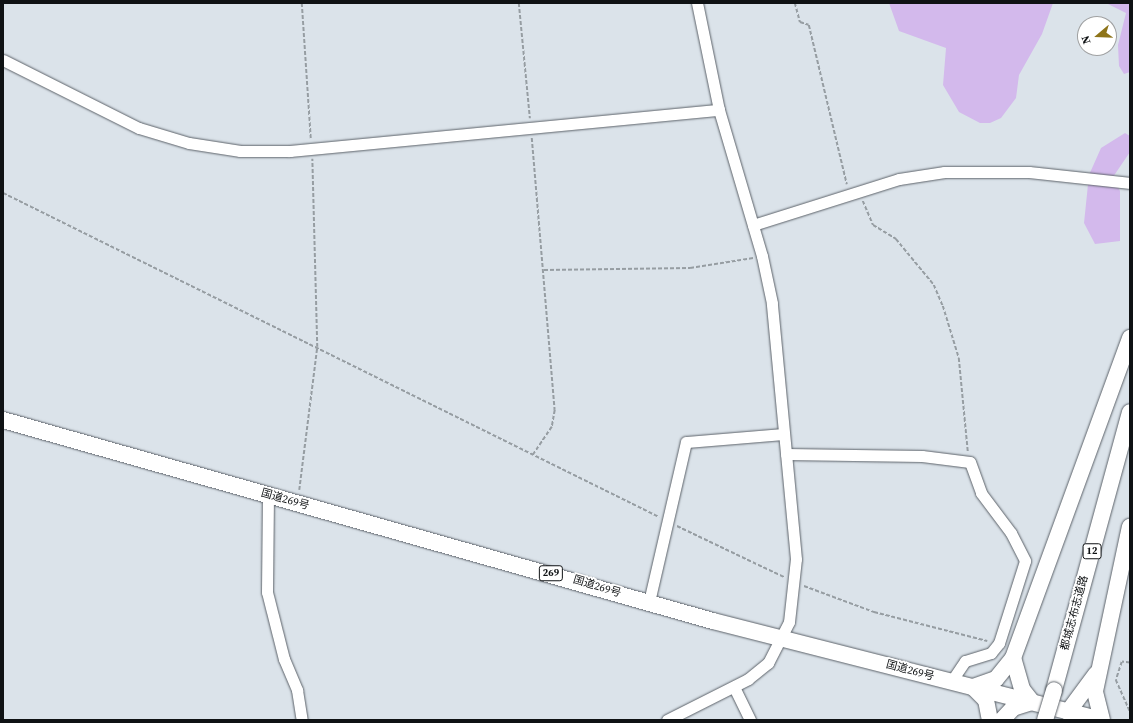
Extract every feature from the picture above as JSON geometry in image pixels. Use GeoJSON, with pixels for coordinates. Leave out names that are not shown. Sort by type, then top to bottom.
{"type":"FeatureCollection","features":[{"type":"Feature","properties":{"kind":"highway"},"geometry":{"type":"LineString","coordinates":[[990,720],[986,700],[973,687],[996,679],[1013,658],[1130,338]]}},
{"type":"Feature","properties":{"kind":"highway","name":"都城志布志道路"},"geometry":{"type":"LineString","coordinates":[[1040,709],[1054,690],[1130,412]]}},
{"type":"Feature","properties":{"kind":"highway","name":"国道269号"},"geometry":{"type":"LineString","coordinates":[[3,420],[296,504],[648,602],[973,687],[1040,709],[1068,712],[1102,720]]}},
{"type":"Feature","properties":{"kind":"highway"},"geometry":{"type":"LineString","coordinates":[[1102,720],[1095,691],[1130,527]]}},
{"type":"Feature","properties":{"kind":"highway"},"geometry":{"type":"LineString","coordinates":[[1013,658],[1022,690],[1040,709],[1054,720]]}},
{"type":"Feature","properties":{"kind":"highway"},"geometry":{"type":"LineString","coordinates":[[1068,712],[1100,668]]}},
{"type":"Feature","properties":{"kind":"highway"},"geometry":{"type":"LineString","coordinates":[[1002,720],[1013,708],[1040,709]]}},
{"type":"Feature","properties":{"kind":"street"},"geometry":{"type":"LineString","coordinates":[[667,720],[734,687],[760,671],[782,638],[789,622],[794,582],[795,537],[772,303],[762,256],[719,110],[697,3]]}},
{"type":"Feature","properties":{"kind":"street"},"geometry":{"type":"LineString","coordinates":[[3,60],[139,128],[189,143],[247,152],[312,148],[719,110]]}},
{"type":"Feature","properties":{"kind":"street"},"geometry":{"type":"LineString","coordinates":[[753,225],[899,179],[959,172],[1028,172],[1130,183]]}},
{"type":"Feature","properties":{"kind":"street"},"geometry":{"type":"LineString","coordinates":[[648,602],[669,522],[686,442],[784,434]]}},
{"type":"Feature","properties":{"kind":"street"},"geometry":{"type":"LineString","coordinates":[[786,454],[922,456],[970,462],[981,493],[1011,533],[1025,561],[999,643],[991,653],[965,660],[951,682]]}},
{"type":"Feature","properties":{"kind":"street"},"geometry":{"type":"LineString","coordinates":[[268,495],[267,592],[284,659],[297,690],[302,720]]}},
{"type":"Feature","properties":{"kind":"street"},"geometry":{"type":"LineString","coordinates":[[734,687],[750,720]]}},
{"type":"Feature","properties":{"kind":"path"},"geometry":{"type":"LineString","coordinates":[[296,504],[307,446],[317,347],[312,148],[302,3]]}},
{"type":"Feature","properties":{"kind":"path"},"geometry":{"type":"LineString","coordinates":[[519,3],[544,270],[555,410],[552,428],[533,455]]}},
{"type":"Feature","properties":{"kind":"path"},"geometry":{"type":"LineString","coordinates":[[795,3],[800,22],[809,25],[854,193],[869,219],[896,239],[934,285],[943,306],[959,358],[970,462]]}},
{"type":"Feature","properties":{"kind":"path"},"geometry":{"type":"LineString","coordinates":[[3,193],[669,522],[794,582],[874,612],[999,643]]}},
{"type":"Feature","properties":{"kind":"path"},"geometry":{"type":"LineString","coordinates":[[544,270],[690,268],[762,256]]}},
{"type":"Feature","properties":{"kind":"path"},"geometry":{"type":"LineString","coordinates":[[1130,663],[1122,662],[1116,680],[1130,712]]}},
{"type":"Feature","properties":{"kind":"shaded area"},"geometry":{"type":"Polygon","coordinates":[[[889,3],[1053,3],[1042,34],[1019,75],[1016,98],[1001,118],[990,123],[980,123],[959,112],[943,85],[946,48],[899,31],[889,3]]]}},
{"type":"Feature","properties":{"kind":"shaded area"},"geometry":{"type":"Polygon","coordinates":[[[1106,3],[1130,3],[1130,72],[1124,74],[1119,66],[1118,45],[1126,13],[1106,3]]]}},
{"type":"Feature","properties":{"kind":"shaded area"},"geometry":{"type":"Polygon","coordinates":[[[1125,133],[1130,136],[1130,152],[1113,177],[1120,191],[1120,241],[1095,244],[1084,223],[1089,175],[1101,148],[1125,133]]]}}]}
